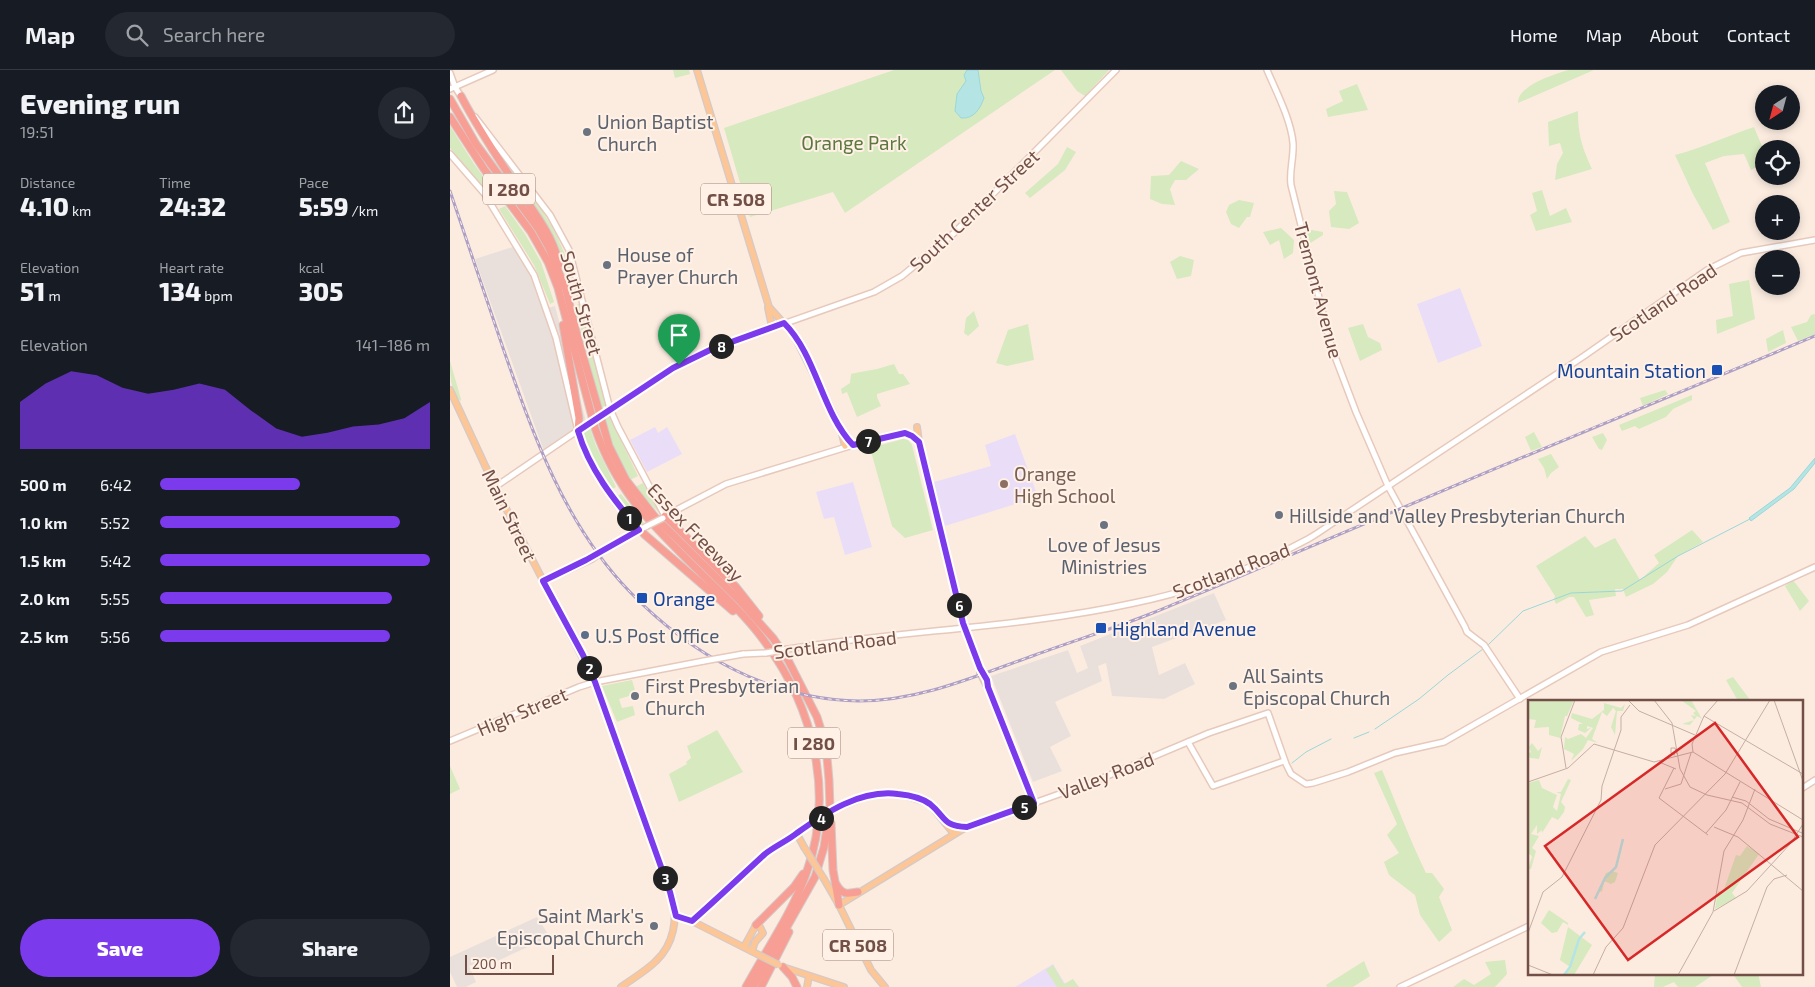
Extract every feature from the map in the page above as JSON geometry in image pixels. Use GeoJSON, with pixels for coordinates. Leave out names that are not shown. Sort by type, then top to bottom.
{"type":"FeatureCollection","features":[{"type":"Feature","properties":{"kind":"highway"},"geometry":{"type":"LineString","coordinates":[[460,96],[544,227],[557,254],[564,281]]}},
{"type":"Feature","properties":{"kind":"highway","name":"Essex Freeway"},"geometry":{"type":"LineString","coordinates":[[450,99],[476,144],[539,230],[564,281],[609,446],[626,480],[655,517],[758,621],[788,660],[817,717],[826,746],[832,808],[824,848],[815,877],[802,903],[753,987]]}},
{"type":"Feature","properties":{"kind":"highway","name":"Essex Freeway"},"geometry":{"type":"LineString","coordinates":[[450,117],[484,169],[531,232],[548,262],[558,288],[595,428],[602,448],[618,481],[649,520],[742,613],[765,642],[792,686],[811,733],[816,755],[820,793],[816,838],[812,855],[801,887],[746,987]]}},
{"type":"Feature","properties":{"kind":"highway"},"geometry":{"type":"LineString","coordinates":[[558,288],[580,429]]}},
{"type":"Feature","properties":{"kind":"highway"},"geometry":{"type":"LineString","coordinates":[[664,517],[736,587],[769,628],[788,660]]}},
{"type":"Feature","properties":{"kind":"highway"},"geometry":{"type":"LineString","coordinates":[[642,532],[700,581],[765,642]]}},
{"type":"Feature","properties":{"kind":"highway"},"geometry":{"type":"LineString","coordinates":[[832,808],[834,878],[839,905]]}},
{"type":"Feature","properties":{"kind":"highway"},"geometry":{"type":"LineString","coordinates":[[756,925],[802,877],[812,855]]}},
{"type":"Feature","properties":{"kind":"highway"},"geometry":{"type":"LineString","coordinates":[[834,878],[842,893],[858,892]]}},
{"type":"Feature","properties":{"kind":"highway"},"geometry":{"type":"LineString","coordinates":[[762,987],[802,903]]}},
{"type":"Feature","properties":{"kind":"highway"},"geometry":{"type":"LineString","coordinates":[[781,966],[792,977],[797,987]]}},
{"type":"Feature","properties":{"kind":"main road"},"geometry":{"type":"LineString","coordinates":[[452,88],[493,70]]}},
{"type":"Feature","properties":{"kind":"main road","name":"CR 508"},"geometry":{"type":"LineString","coordinates":[[697,70],[771,311],[784,323],[798,342],[841,429],[853,445]]}},
{"type":"Feature","properties":{"kind":"main road","name":"South Center Street"},"geometry":{"type":"LineString","coordinates":[[496,487],[673,368],[712,349],[874,292],[902,276],[954,233],[1116,70]]}},
{"type":"Feature","properties":{"kind":"main road","name":"Tremont Avenue"},"geometry":{"type":"LineString","coordinates":[[1267,70],[1292,135],[1291,185],[1331,346],[1356,412],[1388,486],[1467,632],[1484,645],[1520,699]]}},
{"type":"Feature","properties":{"kind":"main road","name":"South Street"},"geometry":{"type":"LineString","coordinates":[[450,73],[452,88],[550,216],[569,250],[600,366],[608,410],[664,517]]}},
{"type":"Feature","properties":{"kind":"main road"},"geometry":{"type":"LineString","coordinates":[[451,155],[487,198],[534,274],[556,338],[588,457],[616,503],[642,532]]}},
{"type":"Feature","properties":{"kind":"main road","name":"Scotland Road"},"geometry":{"type":"LineString","coordinates":[[595,682],[744,654],[1069,615],[1133,604],[1205,582],[1260,562],[1309,538],[1585,355],[1713,267],[1741,254],[1815,240]]}},
{"type":"Feature","properties":{"kind":"main road"},"geometry":{"type":"LineString","coordinates":[[766,298],[772,327]]}},
{"type":"Feature","properties":{"kind":"main road","name":"Main Street"},"geometry":{"type":"LineString","coordinates":[[450,390],[462,419],[595,682],[670,892],[676,916]]}},
{"type":"Feature","properties":{"kind":"main road"},"geometry":{"type":"LineString","coordinates":[[917,427],[964,627],[980,668],[980,673],[988,687],[1034,803]]}},
{"type":"Feature","properties":{"kind":"main road"},"geometry":{"type":"LineString","coordinates":[[841,429],[845,446]]}},
{"type":"Feature","properties":{"kind":"main road"},"geometry":{"type":"LineString","coordinates":[[543,581],[602,554],[606,549],[642,532],[647,526],[726,484],[845,446],[905,433],[919,442]]}},
{"type":"Feature","properties":{"kind":"main road"},"geometry":{"type":"LineString","coordinates":[[1188,742],[1213,786],[1284,760],[1288,770],[1295,777],[1306,784],[1313,783],[1348,772],[1395,753],[1444,742],[1601,652],[1688,626],[1815,567]]}},
{"type":"Feature","properties":{"kind":"main road","name":"High Street"},"geometry":{"type":"LineString","coordinates":[[450,741],[595,682]]}},
{"type":"Feature","properties":{"kind":"main road","name":"Valley Road"},"geometry":{"type":"LineString","coordinates":[[839,905],[967,827],[1093,782],[1209,733],[1268,713],[1284,760]]}},
{"type":"Feature","properties":{"kind":"main road"},"geometry":{"type":"LineString","coordinates":[[1802,788],[1815,780]]}},
{"type":"Feature","properties":{"kind":"main road"},"geometry":{"type":"LineString","coordinates":[[692,921],[765,854],[832,808],[864,796],[882,793],[900,794],[929,803],[954,834]]}},
{"type":"Feature","properties":{"kind":"main road"},"geometry":{"type":"LineString","coordinates":[[944,820],[956,826],[967,827]]}},
{"type":"Feature","properties":{"kind":"main road","name":"CR 508"},"geometry":{"type":"LineString","coordinates":[[796,834],[839,905],[869,966],[885,986]]}},
{"type":"Feature","properties":{"kind":"main road"},"geometry":{"type":"LineString","coordinates":[[621,987],[656,961],[672,934],[676,916],[692,921],[781,966],[844,987]]}},
{"type":"Feature","properties":{"kind":"main road"},"geometry":{"type":"LineString","coordinates":[[744,947],[756,925],[762,928],[763,933],[756,942],[755,953]]}},
{"type":"Feature","properties":{"kind":"main road"},"geometry":{"type":"LineString","coordinates":[[1400,987],[1528,926]]}},
{"type":"Feature","properties":{"kind":"main road"},"geometry":{"type":"LineString","coordinates":[[807,987],[809,976]]}},
{"type":"Feature","properties":{"kind":"shaded area"},"geometry":{"type":"Polygon","coordinates":[[[519,245],[535,270],[548,308],[555,306],[587,425],[545,454],[475,259],[519,245]]]}},
{"type":"Feature","properties":{"kind":"shaded area"},"geometry":{"type":"Polygon","coordinates":[[[1460,288],[1482,346],[1438,363],[1417,304],[1460,288]]]}},
{"type":"Feature","properties":{"kind":"shaded area"},"geometry":{"type":"Polygon","coordinates":[[[655,427],[658,433],[667,427],[682,454],[647,472],[630,440],[655,427]]]}},
{"type":"Feature","properties":{"kind":"shaded area","name":"Orange High School"},"geometry":{"type":"Polygon","coordinates":[[[1015,434],[1038,497],[945,526],[934,482],[991,466],[985,445],[1015,434]]]}},
{"type":"Feature","properties":{"kind":"shaded area"},"geometry":{"type":"Polygon","coordinates":[[[853,482],[872,547],[845,555],[834,517],[824,519],[816,492],[853,482]]]}},
{"type":"Feature","properties":{"kind":"shaded area"},"geometry":{"type":"Polygon","coordinates":[[[1214,593],[1226,620],[1152,647],[1159,675],[1185,663],[1195,684],[1164,699],[1112,696],[1106,663],[1098,666],[1102,681],[1055,702],[1071,736],[1050,747],[1062,771],[1033,782],[991,676],[1068,650],[1077,673],[1088,668],[1080,646],[1214,593]]]}},
{"type":"Feature","properties":{"kind":"shaded area"},"geometry":{"type":"Polygon","coordinates":[[[537,917],[550,937],[484,967],[481,961],[469,966],[476,982],[466,987],[457,987],[450,972],[450,957],[537,917]]]}},
{"type":"Feature","properties":{"kind":"shaded area"},"geometry":{"type":"Polygon","coordinates":[[[1053,964],[1067,987],[1015,987],[1053,964]]]}},
{"type":"Feature","properties":{"kind":"green space"},"geometry":{"type":"Polygon","coordinates":[[[673,70],[689,70],[690,74],[675,78],[673,70]]]}},
{"type":"Feature","properties":{"kind":"green space","name":"Orange Park"},"geometry":{"type":"Polygon","coordinates":[[[894,70],[1055,70],[845,213],[833,192],[750,217],[724,128],[894,70]]]}},
{"type":"Feature","properties":{"kind":"green space"},"geometry":{"type":"Polygon","coordinates":[[[1061,70],[1109,70],[1085,96],[1077,91],[1061,70]]]}},
{"type":"Feature","properties":{"kind":"green space"},"geometry":{"type":"Polygon","coordinates":[[[1568,70],[1594,70],[1518,103],[1524,91],[1530,86],[1568,70]]]}},
{"type":"Feature","properties":{"kind":"green space"},"geometry":{"type":"Polygon","coordinates":[[[1357,84],[1368,110],[1328,117],[1326,109],[1343,101],[1339,91],[1357,84]]]}},
{"type":"Feature","properties":{"kind":"green space"},"geometry":{"type":"Polygon","coordinates":[[[1578,111],[1581,141],[1592,169],[1555,180],[1557,164],[1563,153],[1560,143],[1549,146],[1548,122],[1578,111]]]}},
{"type":"Feature","properties":{"kind":"green space"},"geometry":{"type":"Polygon","coordinates":[[[450,126],[474,164],[499,198],[494,200],[450,148],[450,126]]]}},
{"type":"Feature","properties":{"kind":"green space"},"geometry":{"type":"Polygon","coordinates":[[[1754,127],[1759,140],[1755,140],[1755,168],[1751,170],[1744,154],[1724,156],[1705,163],[1730,222],[1713,230],[1693,194],[1675,155],[1754,127]]]}},
{"type":"Feature","properties":{"kind":"green space"},"geometry":{"type":"Polygon","coordinates":[[[1067,147],[1076,152],[1065,170],[1030,198],[1025,193],[1058,164],[1067,147]]]}},
{"type":"Feature","properties":{"kind":"green space"},"geometry":{"type":"Polygon","coordinates":[[[1181,161],[1199,169],[1186,180],[1175,180],[1170,189],[1175,205],[1162,204],[1150,199],[1151,176],[1169,175],[1181,161]]]}},
{"type":"Feature","properties":{"kind":"green space"},"geometry":{"type":"Polygon","coordinates":[[[1542,190],[1550,216],[1566,208],[1572,222],[1536,231],[1530,215],[1537,211],[1532,193],[1542,190]]]}},
{"type":"Feature","properties":{"kind":"green space"},"geometry":{"type":"Polygon","coordinates":[[[1334,191],[1347,192],[1359,223],[1349,229],[1331,227],[1329,211],[1336,204],[1334,191]]]}},
{"type":"Feature","properties":{"kind":"green space"},"geometry":{"type":"Polygon","coordinates":[[[529,196],[541,208],[552,226],[568,263],[578,293],[571,296],[559,251],[526,198],[529,196]]]}},
{"type":"Feature","properties":{"kind":"green space"},"geometry":{"type":"Polygon","coordinates":[[[1239,200],[1254,203],[1250,217],[1247,217],[1239,228],[1231,224],[1226,212],[1229,205],[1239,200]]]}},
{"type":"Feature","properties":{"kind":"green space"},"geometry":{"type":"Polygon","coordinates":[[[505,206],[525,234],[541,262],[554,302],[550,304],[534,265],[499,209],[505,206]]]}},
{"type":"Feature","properties":{"kind":"green space"},"geometry":{"type":"Polygon","coordinates":[[[1281,228],[1294,240],[1293,253],[1284,259],[1279,240],[1270,245],[1263,232],[1281,228]]]}},
{"type":"Feature","properties":{"kind":"green space"},"geometry":{"type":"Polygon","coordinates":[[[1306,229],[1323,232],[1323,235],[1309,244],[1306,229]]]}},
{"type":"Feature","properties":{"kind":"green space"},"geometry":{"type":"Polygon","coordinates":[[[1180,256],[1194,260],[1191,276],[1177,279],[1170,262],[1180,256]]]}},
{"type":"Feature","properties":{"kind":"green space"},"geometry":{"type":"Polygon","coordinates":[[[1749,280],[1755,319],[1717,334],[1716,320],[1733,316],[1729,284],[1749,280]]]}},
{"type":"Feature","properties":{"kind":"green space"},"geometry":{"type":"Polygon","coordinates":[[[580,303],[606,405],[601,408],[575,306],[580,303]]]}},
{"type":"Feature","properties":{"kind":"green space"},"geometry":{"type":"Polygon","coordinates":[[[974,311],[979,326],[968,336],[964,333],[966,318],[974,311]]]}},
{"type":"Feature","properties":{"kind":"green space"},"geometry":{"type":"Polygon","coordinates":[[[1815,314],[1815,334],[1798,341],[1791,327],[1807,322],[1811,315],[1815,314]]]}},
{"type":"Feature","properties":{"kind":"green space"},"geometry":{"type":"Polygon","coordinates":[[[1028,324],[1034,360],[1007,366],[996,363],[1008,330],[1028,324]]]}},
{"type":"Feature","properties":{"kind":"green space"},"geometry":{"type":"Polygon","coordinates":[[[1363,324],[1368,337],[1380,343],[1382,350],[1360,361],[1348,328],[1363,324]]]}},
{"type":"Feature","properties":{"kind":"green space"},"geometry":{"type":"Polygon","coordinates":[[[1783,330],[1786,343],[1768,352],[1766,339],[1783,330]]]}},
{"type":"Feature","properties":{"kind":"green space"},"geometry":{"type":"Polygon","coordinates":[[[450,361],[461,401],[457,398],[453,388],[450,361]]]}},
{"type":"Feature","properties":{"kind":"green space"},"geometry":{"type":"Polygon","coordinates":[[[894,364],[899,374],[903,374],[910,384],[877,394],[881,406],[857,417],[847,392],[842,394],[841,389],[850,383],[851,374],[894,364]]]}},
{"type":"Feature","properties":{"kind":"green space"},"geometry":{"type":"Polygon","coordinates":[[[1665,390],[1668,394],[1643,406],[1640,398],[1665,390]]]}},
{"type":"Feature","properties":{"kind":"green space"},"geometry":{"type":"Polygon","coordinates":[[[1692,395],[1692,400],[1673,409],[1666,417],[1639,429],[1635,426],[1622,431],[1619,425],[1692,395]]]}},
{"type":"Feature","properties":{"kind":"green space"},"geometry":{"type":"Polygon","coordinates":[[[609,415],[638,476],[630,480],[613,447],[603,418],[609,415]]]}},
{"type":"Feature","properties":{"kind":"green space"},"geometry":{"type":"Polygon","coordinates":[[[590,428],[596,446],[616,487],[612,489],[593,458],[583,434],[590,428]]]}},
{"type":"Feature","properties":{"kind":"green space"},"geometry":{"type":"Polygon","coordinates":[[[1534,432],[1542,447],[1531,451],[1525,437],[1534,432]]]}},
{"type":"Feature","properties":{"kind":"green space"},"geometry":{"type":"Polygon","coordinates":[[[1603,433],[1607,440],[1602,450],[1599,449],[1592,437],[1603,433]]]}},
{"type":"Feature","properties":{"kind":"green space"},"geometry":{"type":"Polygon","coordinates":[[[903,439],[908,440],[912,445],[933,530],[905,538],[892,526],[870,448],[903,439]]]}},
{"type":"Feature","properties":{"kind":"green space"},"geometry":{"type":"Polygon","coordinates":[[[1551,454],[1559,467],[1547,479],[1544,468],[1538,459],[1551,454]]]}},
{"type":"Feature","properties":{"kind":"green space"},"geometry":{"type":"Polygon","coordinates":[[[643,483],[659,513],[635,487],[643,483]]]}},
{"type":"Feature","properties":{"kind":"green space"},"geometry":{"type":"Polygon","coordinates":[[[621,494],[644,523],[640,525],[616,497],[621,494]]]}},
{"type":"Feature","properties":{"kind":"green space"},"geometry":{"type":"Polygon","coordinates":[[[1692,530],[1703,542],[1678,556],[1667,572],[1653,584],[1626,597],[1623,589],[1615,589],[1616,596],[1589,600],[1594,615],[1586,617],[1574,597],[1569,597],[1556,604],[1555,596],[1536,566],[1585,536],[1595,548],[1615,538],[1640,580],[1659,563],[1654,555],[1692,530]]]}},
{"type":"Feature","properties":{"kind":"green space"},"geometry":{"type":"Polygon","coordinates":[[[1793,580],[1809,601],[1800,611],[1785,586],[1793,580]]]}},
{"type":"Feature","properties":{"kind":"green space"},"geometry":{"type":"Polygon","coordinates":[[[1733,677],[1750,700],[1737,700],[1726,680],[1733,677]]]}},
{"type":"Feature","properties":{"kind":"green space"},"geometry":{"type":"Polygon","coordinates":[[[632,680],[636,694],[619,699],[622,708],[633,706],[635,715],[617,722],[602,686],[632,680]]]}},
{"type":"Feature","properties":{"kind":"green space"},"geometry":{"type":"Polygon","coordinates":[[[717,730],[743,772],[679,802],[669,774],[687,764],[686,762],[691,758],[687,746],[717,730]]]}},
{"type":"Feature","properties":{"kind":"green space"},"geometry":{"type":"Polygon","coordinates":[[[450,766],[460,789],[450,794],[450,766]]]}},
{"type":"Feature","properties":{"kind":"green space"},"geometry":{"type":"Polygon","coordinates":[[[1382,770],[1426,873],[1432,873],[1444,889],[1439,897],[1452,930],[1439,942],[1420,915],[1415,895],[1389,875],[1384,862],[1399,853],[1387,835],[1397,824],[1374,773],[1382,770]]]}},
{"type":"Feature","properties":{"kind":"green space"},"geometry":{"type":"Polygon","coordinates":[[[1505,960],[1507,974],[1495,987],[1453,987],[1464,979],[1474,985],[1491,974],[1485,962],[1505,960]]]}},
{"type":"Feature","properties":{"kind":"green space"},"geometry":{"type":"Polygon","coordinates":[[[1364,961],[1370,976],[1353,987],[1327,987],[1326,985],[1364,961]]]}},
{"type":"Feature","properties":{"kind":"green space"},"geometry":{"type":"Polygon","coordinates":[[[1053,965],[1064,984],[1073,979],[1079,987],[1057,987],[1046,970],[1053,965]]]}},
{"type":"Feature","properties":{"kind":"green space"},"geometry":{"type":"Polygon","coordinates":[[[1655,974],[1676,974],[1679,977],[1683,974],[1714,974],[1695,987],[1678,987],[1674,982],[1663,987],[1654,987],[1655,974]]]}},
{"type":"Feature","properties":{"kind":"green space"},"geometry":{"type":"Polygon","coordinates":[[[1733,974],[1758,974],[1761,987],[1742,987],[1733,974]]]}},
{"type":"Feature","properties":{"kind":"water"},"geometry":{"type":"Polygon","coordinates":[[[967,70],[978,70],[984,98],[981,106],[973,115],[961,118],[955,111],[957,94],[966,81],[964,75],[967,70]]]}},
{"type":"Feature","properties":{"kind":"water"},"geometry":{"type":"Polygon","coordinates":[[[1815,458],[1815,463],[1794,489],[1751,521],[1749,518],[1790,488],[1815,458]]]}},
{"type":"Feature","properties":{"kind":"waterway"},"geometry":{"type":"LineString","coordinates":[[1488,645],[1523,611],[1571,593],[1622,591],[1678,556],[1750,519]]}},
{"type":"Feature","properties":{"kind":"waterway"},"geometry":{"type":"LineString","coordinates":[[1375,729],[1419,699],[1483,649]]}},
{"type":"Feature","properties":{"kind":"waterway"},"geometry":{"type":"LineString","coordinates":[[1354,738],[1369,732]]}},
{"type":"Feature","properties":{"kind":"waterway"},"geometry":{"type":"LineString","coordinates":[[1292,763],[1306,752],[1331,739]]}},
{"type":"Feature","properties":{"kind":"railway"},"geometry":{"type":"LineString","coordinates":[[450,191],[514,381],[539,446],[569,508],[607,566],[654,615],[706,654],[734,670],[764,683],[826,699],[882,700],[927,692],[949,686],[1121,625],[1178,603],[1815,336]]}},
{"type":"Feature","properties":{"kind":"place","name":"Union Baptist Church"},"geometry":{"type":"Point","coordinates":[587,132]}},
{"type":"Feature","properties":{"kind":"place","name":"House of Prayer Church"},"geometry":{"type":"Point","coordinates":[607,265]}},
{"type":"Feature","properties":{"kind":"place","name":"Mountain Station"},"geometry":{"type":"Point","coordinates":[1717,370]}},
{"type":"Feature","properties":{"kind":"place","name":"Orange High School"},"geometry":{"type":"Point","coordinates":[1004,484]}},
{"type":"Feature","properties":{"kind":"place","name":"Hillside and Valley Presbyterian Church"},"geometry":{"type":"Point","coordinates":[1279,515]}},
{"type":"Feature","properties":{"kind":"place","name":"Love of Jesus Ministries"},"geometry":{"type":"Point","coordinates":[1104,525]}},
{"type":"Feature","properties":{"kind":"place","name":"Orange"},"geometry":{"type":"Point","coordinates":[642,598]}},
{"type":"Feature","properties":{"kind":"place","name":"Highland Avenue"},"geometry":{"type":"Point","coordinates":[1101,628]}},
{"type":"Feature","properties":{"kind":"place","name":"U.S Post Office"},"geometry":{"type":"Point","coordinates":[585,635]}},
{"type":"Feature","properties":{"kind":"place","name":"All Saints Episcopal Church"},"geometry":{"type":"Point","coordinates":[1233,686]}},
{"type":"Feature","properties":{"kind":"place","name":"First Presbyterian Church"},"geometry":{"type":"Point","coordinates":[635,696]}},
{"type":"Feature","properties":{"kind":"place","name":"Saint Mark's Episcopal Church"},"geometry":{"type":"Point","coordinates":[654,926]}},
{"type":"Feature","properties":{"kind":"route"},"geometry":{"type":"LineString","coordinates":[[784,323],[798,342],[841,429],[853,445],[905,433],[917,439],[921,446],[964,627],[980,668],[984,672],[988,687],[1034,803],[967,827],[960,827],[944,820],[931,805],[916,798],[892,793],[864,796],[804,828],[765,854],[692,921],[676,916],[670,892],[595,682],[583,655],[543,581],[586,560],[639,530],[616,503],[598,476],[578,431],[679,365],[712,349],[784,323]]}}]}
